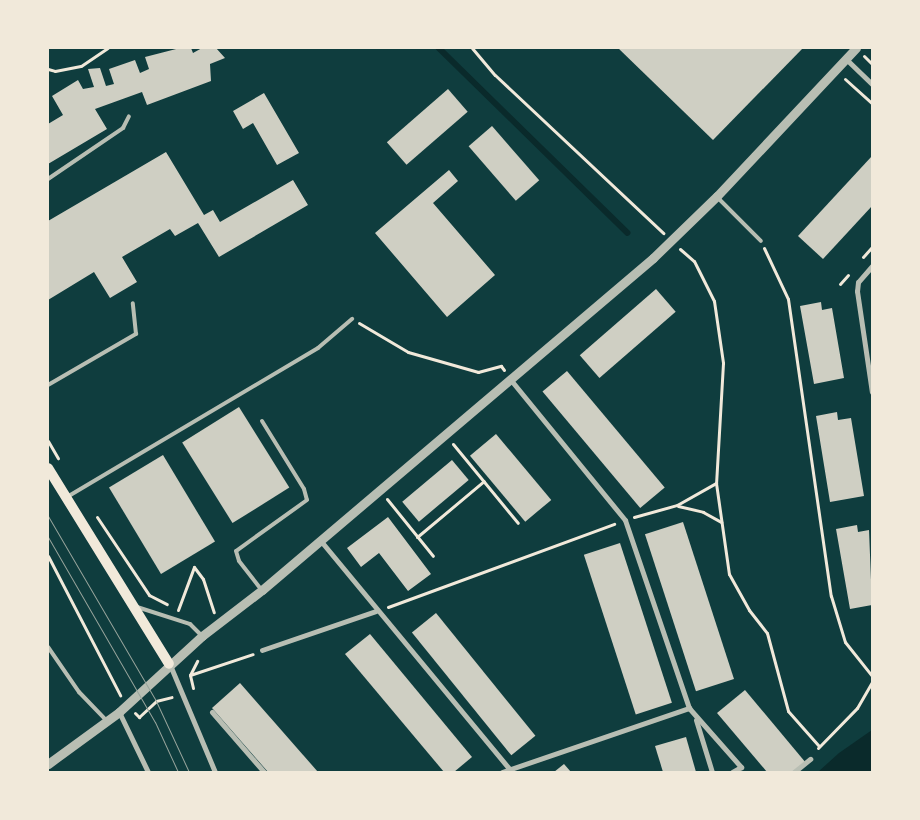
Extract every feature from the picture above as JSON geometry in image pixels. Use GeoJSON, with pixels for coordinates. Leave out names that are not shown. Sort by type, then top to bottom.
{"type":"FeatureCollection","features":[{"type":"Feature","properties":{"kind":"main road"},"geometry":{"type":"LineString","coordinates":[[48,468],[135,606],[169,664]]}},
{"type":"Feature","properties":{"kind":"street"},"geometry":{"type":"LineString","coordinates":[[48,764],[108,722],[169,664],[262,590],[670,240],[716,196],[855,48]]}},
{"type":"Feature","properties":{"kind":"street"},"geometry":{"type":"LineString","coordinates":[[846,59],[872,84]]}},
{"type":"Feature","properties":{"kind":"street"},"geometry":{"type":"LineString","coordinates":[[872,266],[858,282],[857,291],[872,392]]}},
{"type":"Feature","properties":{"kind":"street"},"geometry":{"type":"LineString","coordinates":[[510,378],[625,520],[690,708],[695,717],[712,772]]}},
{"type":"Feature","properties":{"kind":"street"},"geometry":{"type":"LineString","coordinates":[[319,540],[511,772]]}},
{"type":"Feature","properties":{"kind":"street"},"geometry":{"type":"LineString","coordinates":[[262,650],[376,611]]}},
{"type":"Feature","properties":{"kind":"street"},"geometry":{"type":"LineString","coordinates":[[169,664],[183,693],[215,772]]}},
{"type":"Feature","properties":{"kind":"street"},"geometry":{"type":"LineString","coordinates":[[502,772],[511,772],[690,708]]}},
{"type":"Feature","properties":{"kind":"street"},"geometry":{"type":"LineString","coordinates":[[119,712],[148,772]]}},
{"type":"Feature","properties":{"kind":"street"},"geometry":{"type":"LineString","coordinates":[[212,712],[264,772]]}},
{"type":"Feature","properties":{"kind":"street"},"geometry":{"type":"LineString","coordinates":[[695,717],[741,767],[732,772]]}},
{"type":"Feature","properties":{"kind":"street"},"geometry":{"type":"LineString","coordinates":[[794,772],[810,759]]}},
{"type":"Feature","properties":{"kind":"lane"},"geometry":{"type":"LineString","coordinates":[[48,180],[123,128],[129,116]]}},
{"type":"Feature","properties":{"kind":"lane"},"geometry":{"type":"LineString","coordinates":[[716,196],[761,241]]}},
{"type":"Feature","properties":{"kind":"lane"},"geometry":{"type":"LineString","coordinates":[[48,385],[136,334],[133,303]]}},
{"type":"Feature","properties":{"kind":"lane"},"geometry":{"type":"LineString","coordinates":[[67,497],[318,348],[352,319]]}},
{"type":"Feature","properties":{"kind":"lane"},"geometry":{"type":"LineString","coordinates":[[262,421],[304,489],[307,500],[236,551],[239,561],[262,590]]}},
{"type":"Feature","properties":{"kind":"lane"},"geometry":{"type":"LineString","coordinates":[[135,606],[190,624],[202,636]]}},
{"type":"Feature","properties":{"kind":"lane"},"geometry":{"type":"LineString","coordinates":[[48,647],[79,692],[108,722]]}},
{"type":"Feature","properties":{"kind":"path"},"geometry":{"type":"LineString","coordinates":[[48,69],[55,71],[81,66],[108,48]]}},
{"type":"Feature","properties":{"kind":"path"},"geometry":{"type":"LineString","coordinates":[[472,48],[494,75],[694,261],[714,301],[723,363],[716,483],[729,574],[749,610],[767,633],[788,711],[819,746]]}},
{"type":"Feature","properties":{"kind":"path"},"geometry":{"type":"LineString","coordinates":[[864,56],[872,64]]}},
{"type":"Feature","properties":{"kind":"path"},"geometry":{"type":"LineString","coordinates":[[844,78],[872,103]]}},
{"type":"Feature","properties":{"kind":"path"},"geometry":{"type":"LineString","coordinates":[[761,241],[788,299],[830,596],[838,626],[850,651],[872,676]]}},
{"type":"Feature","properties":{"kind":"path"},"geometry":{"type":"LineString","coordinates":[[352,319],[408,352],[478,372],[501,366],[510,378]]}},
{"type":"Feature","properties":{"kind":"path"},"geometry":{"type":"LineString","coordinates":[[48,441],[63,466]]}},
{"type":"Feature","properties":{"kind":"path"},"geometry":{"type":"LineString","coordinates":[[451,442],[518,523]]}},
{"type":"Feature","properties":{"kind":"path"},"geometry":{"type":"LineString","coordinates":[[417,537],[484,481]]}},
{"type":"Feature","properties":{"kind":"path"},"geometry":{"type":"LineString","coordinates":[[376,611],[625,520],[677,506],[716,483]]}},
{"type":"Feature","properties":{"kind":"path"},"geometry":{"type":"LineString","coordinates":[[385,497],[433,556]]}},
{"type":"Feature","properties":{"kind":"path"},"geometry":{"type":"LineString","coordinates":[[677,506],[703,512],[722,522]]}},
{"type":"Feature","properties":{"kind":"path"},"geometry":{"type":"LineString","coordinates":[[94,513],[148,595],[185,613]]}},
{"type":"Feature","properties":{"kind":"path"},"geometry":{"type":"LineString","coordinates":[[48,556],[118,692],[139,717],[163,697],[173,698],[194,687],[190,675],[262,650]]}},
{"type":"Feature","properties":{"kind":"path"},"geometry":{"type":"LineString","coordinates":[[178,610],[194,567],[203,579],[214,614],[221,622]]}},
{"type":"Feature","properties":{"kind":"path"},"geometry":{"type":"LineString","coordinates":[[205,617],[214,614]]}},
{"type":"Feature","properties":{"kind":"path"},"geometry":{"type":"LineString","coordinates":[[810,759],[819,746],[858,708],[872,682]]}},
{"type":"Feature","properties":{"kind":"water"},"geometry":{"type":"Polygon","coordinates":[[[872,730],[872,772],[818,772],[839,753],[872,730]]]}},
{"type":"Feature","properties":{"kind":"building"},"geometry":{"type":"Polygon","coordinates":[[[180,48],[191,48],[193,53],[202,48],[216,48],[225,58],[210,64],[211,81],[147,105],[142,92],[95,109],[107,129],[48,164],[48,124],[63,115],[52,96],[78,80],[83,89],[94,87],[88,69],[100,68],[106,86],[114,84],[109,69],[135,60],[140,73],[149,69],[145,57],[180,48]]]}},
{"type":"Feature","properties":{"kind":"building"},"geometry":{"type":"Polygon","coordinates":[[[618,48],[803,48],[713,140],[618,48]]]}},
{"type":"Feature","properties":{"kind":"building"},"geometry":{"type":"Polygon","coordinates":[[[448,89],[468,112],[407,165],[387,142],[448,89]]]}},
{"type":"Feature","properties":{"kind":"building"},"geometry":{"type":"Polygon","coordinates":[[[264,93],[299,153],[277,165],[253,123],[243,129],[233,111],[264,93]]]}},
{"type":"Feature","properties":{"kind":"building"},"geometry":{"type":"Polygon","coordinates":[[[492,126],[539,180],[516,201],[469,146],[492,126]]]}},
{"type":"Feature","properties":{"kind":"building"},"geometry":{"type":"Polygon","coordinates":[[[166,152],[204,215],[213,210],[220,222],[293,180],[308,205],[219,257],[198,223],[175,236],[170,229],[122,257],[137,282],[110,298],[94,272],[48,300],[48,221],[166,152]]]}},
{"type":"Feature","properties":{"kind":"building"},"geometry":{"type":"Polygon","coordinates":[[[872,156],[872,206],[823,259],[798,236],[872,156]]]}},
{"type":"Feature","properties":{"kind":"building"},"geometry":{"type":"Polygon","coordinates":[[[449,170],[458,181],[433,203],[495,275],[447,317],[375,233],[449,170]]]}},
{"type":"Feature","properties":{"kind":"building"},"geometry":{"type":"Polygon","coordinates":[[[656,289],[676,312],[599,378],[580,355],[656,289]]]}},
{"type":"Feature","properties":{"kind":"building"},"geometry":{"type":"Polygon","coordinates":[[[821,302],[822,310],[832,308],[844,378],[814,384],[800,306],[821,302]]]}},
{"type":"Feature","properties":{"kind":"building"},"geometry":{"type":"Polygon","coordinates":[[[567,371],[665,487],[640,508],[542,392],[567,371]]]}},
{"type":"Feature","properties":{"kind":"building"},"geometry":{"type":"Polygon","coordinates":[[[239,407],[289,488],[233,523],[182,443],[239,407]]]}},
{"type":"Feature","properties":{"kind":"building"},"geometry":{"type":"Polygon","coordinates":[[[837,412],[838,420],[851,418],[864,496],[830,502],[816,416],[837,412]]]}},
{"type":"Feature","properties":{"kind":"building"},"geometry":{"type":"Polygon","coordinates":[[[496,434],[551,500],[525,522],[470,456],[496,434]]]}},
{"type":"Feature","properties":{"kind":"building"},"geometry":{"type":"Polygon","coordinates":[[[163,455],[215,542],[161,574],[109,487],[163,455]]]}},
{"type":"Feature","properties":{"kind":"building"},"geometry":{"type":"Polygon","coordinates":[[[452,460],[469,480],[419,522],[402,502],[452,460]]]}},
{"type":"Feature","properties":{"kind":"building"},"geometry":{"type":"Polygon","coordinates":[[[388,517],[431,574],[408,591],[379,553],[361,567],[347,548],[388,517]]]}},
{"type":"Feature","properties":{"kind":"building"},"geometry":{"type":"Polygon","coordinates":[[[683,522],[734,679],[696,691],[645,534],[683,522]]]}},
{"type":"Feature","properties":{"kind":"building"},"geometry":{"type":"Polygon","coordinates":[[[857,525],[858,532],[869,530],[872,605],[850,609],[836,529],[857,525]]]}},
{"type":"Feature","properties":{"kind":"building"},"geometry":{"type":"Polygon","coordinates":[[[620,543],[672,703],[636,715],[584,555],[620,543]]]}},
{"type":"Feature","properties":{"kind":"building"},"geometry":{"type":"Polygon","coordinates":[[[436,613],[535,736],[511,755],[412,633],[436,613]]]}},
{"type":"Feature","properties":{"kind":"building"},"geometry":{"type":"Polygon","coordinates":[[[370,634],[472,757],[454,772],[444,772],[345,654],[370,634]]]}},
{"type":"Feature","properties":{"kind":"building"},"geometry":{"type":"Polygon","coordinates":[[[240,683],[318,772],[268,772],[212,708],[240,683]]]}},
{"type":"Feature","properties":{"kind":"building"},"geometry":{"type":"Polygon","coordinates":[[[745,690],[806,763],[794,772],[767,772],[717,713],[745,690]]]}},
{"type":"Feature","properties":{"kind":"building"},"geometry":{"type":"Polygon","coordinates":[[[686,737],[696,772],[663,772],[655,746],[686,737]]]}},
{"type":"Feature","properties":{"kind":"building"},"geometry":{"type":"Polygon","coordinates":[[[564,764],[571,772],[554,772],[564,764]]]}},
{"type":"Feature","properties":{"kind":"waterway"},"geometry":{"type":"LineString","coordinates":[[439,48],[628,233]]}},
{"type":"Feature","properties":{"kind":"tram line"},"geometry":{"type":"LineString","coordinates":[[48,516],[156,701],[189,772]]}},
{"type":"Feature","properties":{"kind":"tram line"},"geometry":{"type":"LineString","coordinates":[[48,537],[155,722],[178,772]]}}]}
